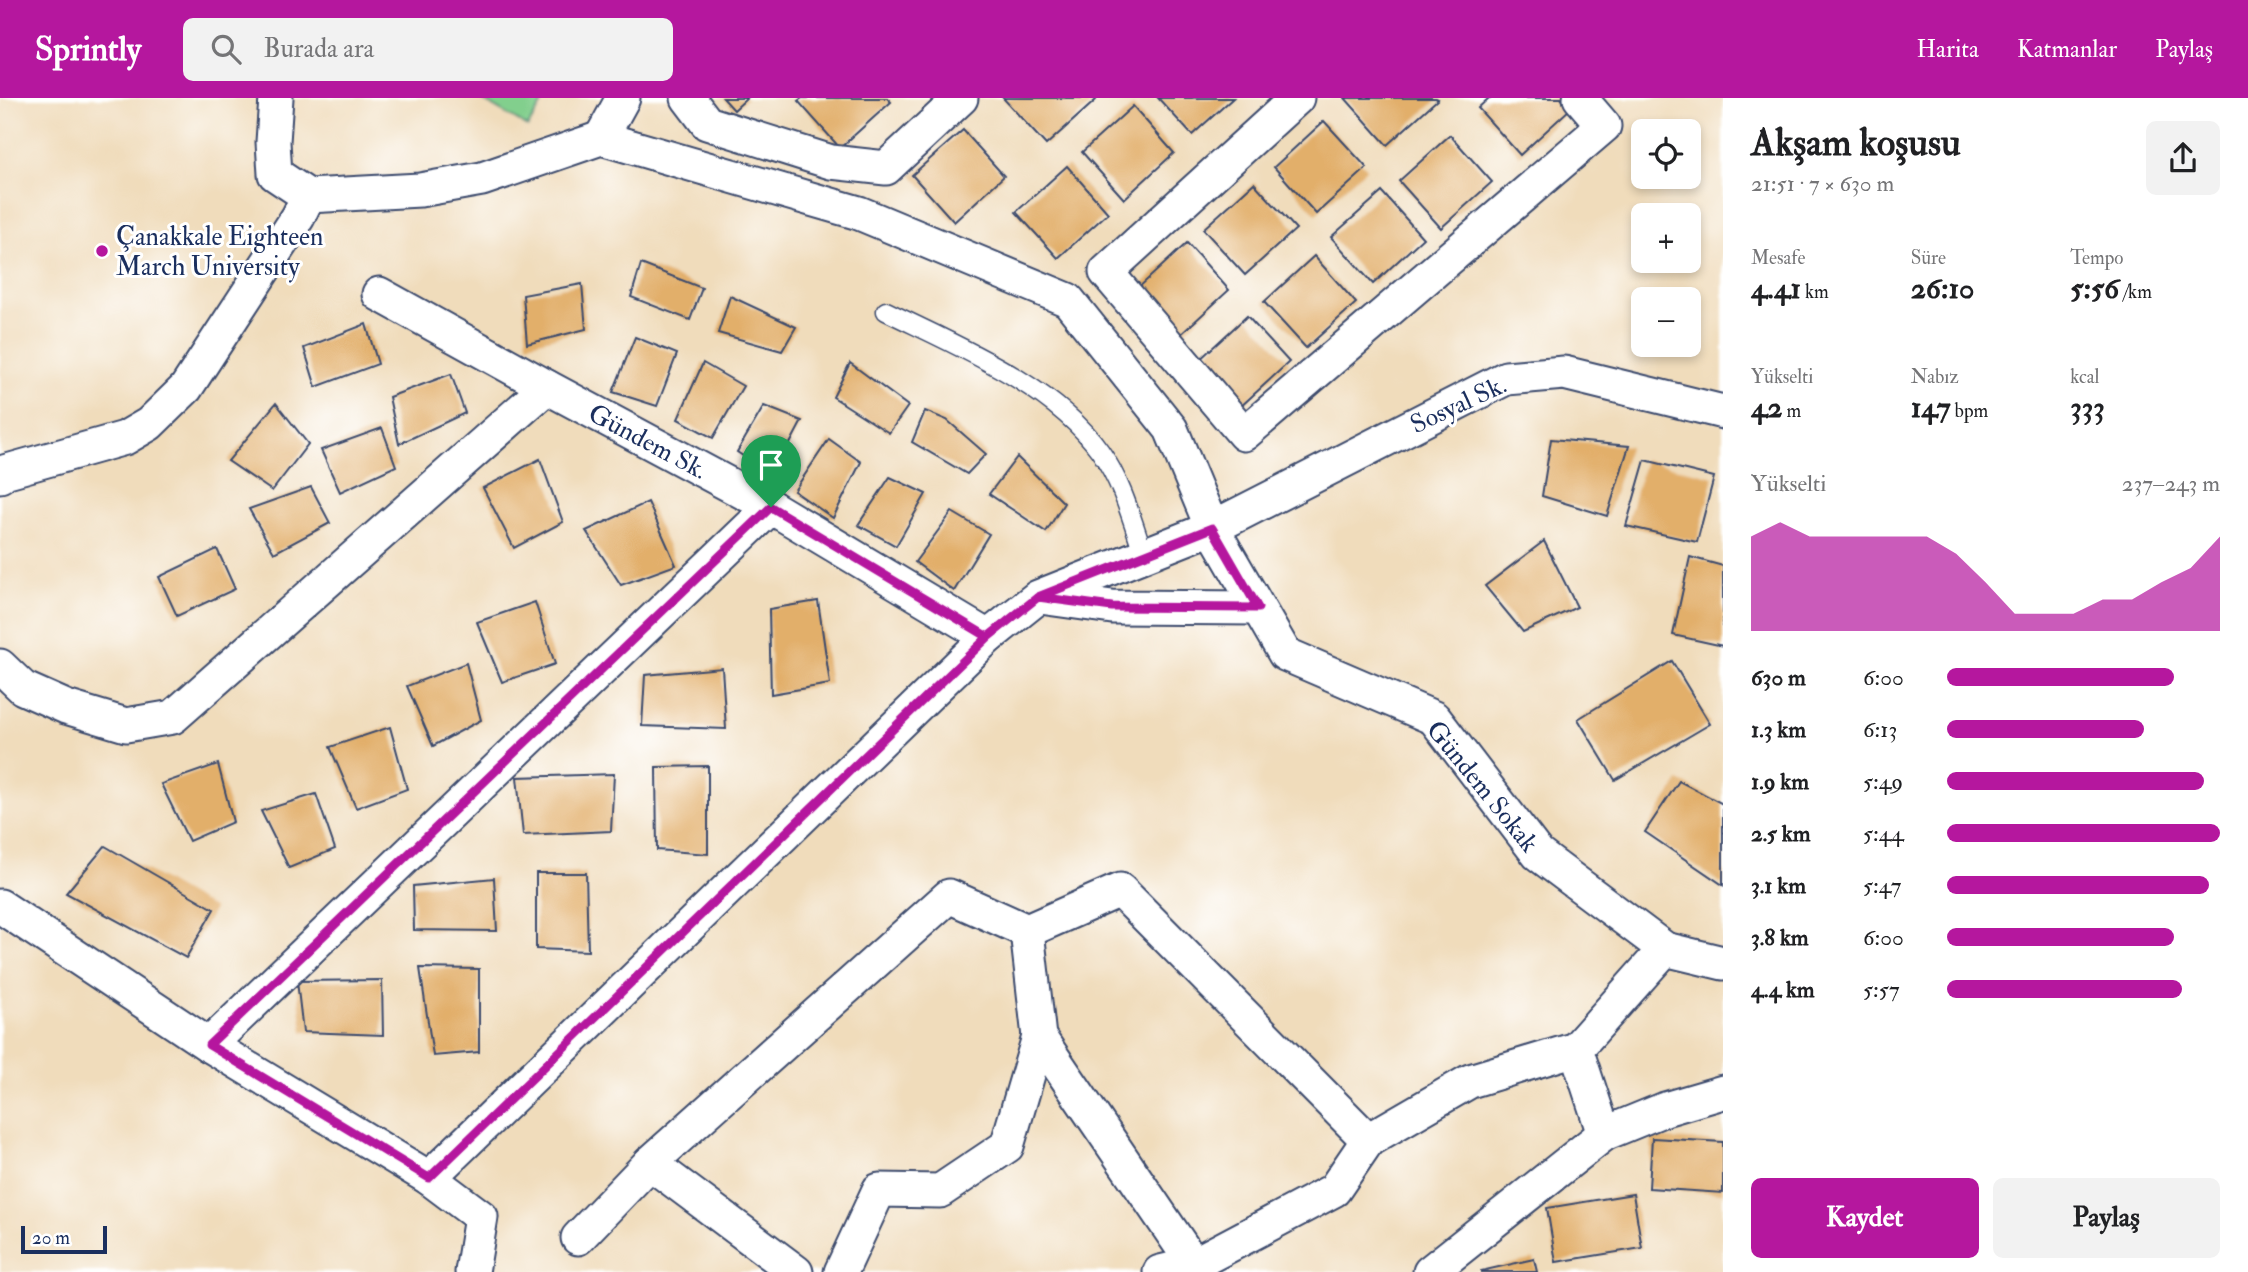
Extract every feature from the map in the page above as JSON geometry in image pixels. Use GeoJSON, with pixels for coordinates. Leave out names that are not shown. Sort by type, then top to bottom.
{"type":"FeatureCollection","features":[{"type":"Feature","properties":{"kind":"street"},"geometry":{"type":"LineString","coordinates":[[276,98],[272,142],[275,174],[308,196],[419,190],[482,179],[601,138],[623,98]]}},
{"type":"Feature","properties":{"kind":"street"},"geometry":{"type":"LineString","coordinates":[[688,98],[707,123],[831,162],[886,167],[961,98]]}},
{"type":"Feature","properties":{"kind":"street"},"geometry":{"type":"LineString","coordinates":[[1297,98],[1106,272],[1244,434],[1604,126],[1580,98]]}},
{"type":"Feature","properties":{"kind":"street","name":"Gündem Sokak"},"geometry":{"type":"LineString","coordinates":[[601,138],[859,213],[1068,300],[1171,429],[1212,528],[1285,654],[1434,718],[1538,854],[1665,949],[1723,963]]}},
{"type":"Feature","properties":{"kind":"street"},"geometry":{"type":"LineString","coordinates":[[0,476],[4,472],[125,438],[149,424],[186,388],[298,217],[308,196]]}},
{"type":"Feature","properties":{"kind":"street","name":"Gündem Sk."},"geometry":{"type":"LineString","coordinates":[[379,294],[771,507],[988,637]]}},
{"type":"Feature","properties":{"kind":"street","name":"Sosyal Sk."},"geometry":{"type":"LineString","coordinates":[[1212,528],[1506,378],[1564,373],[1723,412]]}},
{"type":"Feature","properties":{"kind":"street"},"geometry":{"type":"LineString","coordinates":[[0,666],[23,688],[66,707],[127,725],[173,717],[547,387]]}},
{"type":"Feature","properties":{"kind":"street"},"geometry":{"type":"LineString","coordinates":[[209,1045],[771,507]]}},
{"type":"Feature","properties":{"kind":"street"},"geometry":{"type":"LineString","coordinates":[[429,1178],[988,637],[1038,597],[1212,528]]}},
{"type":"Feature","properties":{"kind":"street"},"geometry":{"type":"LineString","coordinates":[[1038,597],[1112,607],[1258,608]]}},
{"type":"Feature","properties":{"kind":"street"},"geometry":{"type":"LineString","coordinates":[[578,1238],[650,1164],[949,896],[1027,931],[1120,890],[1368,1140]]}},
{"type":"Feature","properties":{"kind":"street"},"geometry":{"type":"LineString","coordinates":[[0,906],[209,1045],[429,1178],[481,1217],[472,1272]]}},
{"type":"Feature","properties":{"kind":"street"},"geometry":{"type":"LineString","coordinates":[[841,1272],[879,1190],[940,1191],[1007,1146],[1039,1037],[1027,931]]}},
{"type":"Feature","properties":{"kind":"street"},"geometry":{"type":"LineString","coordinates":[[1160,1272],[1197,1268],[1334,1190],[1368,1140],[1470,1081],[1576,1049],[1665,949]]}},
{"type":"Feature","properties":{"kind":"street"},"geometry":{"type":"LineString","coordinates":[[1039,1037],[1197,1268]]}},
{"type":"Feature","properties":{"kind":"street"},"geometry":{"type":"LineString","coordinates":[[1576,1049],[1604,1134]]}},
{"type":"Feature","properties":{"kind":"street"},"geometry":{"type":"LineString","coordinates":[[1430,1272],[1604,1134],[1665,1109],[1723,1092]]}},
{"type":"Feature","properties":{"kind":"street"},"geometry":{"type":"LineString","coordinates":[[650,1164],[796,1272]]}},
{"type":"Feature","properties":{"kind":"lane"},"geometry":{"type":"LineString","coordinates":[[886,311],[985,360],[1060,408],[1100,451],[1123,494],[1144,555]]}},
{"type":"Feature","properties":{"kind":"green space"},"geometry":{"type":"Polygon","coordinates":[[[479,98],[545,98],[528,127],[479,98]]]}},
{"type":"Feature","properties":{"kind":"building"},"geometry":{"type":"Polygon","coordinates":[[[723,98],[747,98],[734,110],[723,98]]]}},
{"type":"Feature","properties":{"kind":"building"},"geometry":{"type":"Polygon","coordinates":[[[802,98],[887,98],[891,102],[840,148],[798,101],[802,98]]]}},
{"type":"Feature","properties":{"kind":"building"},"geometry":{"type":"Polygon","coordinates":[[[1003,98],[1095,98],[1096,100],[1046,145],[1003,98]]]}},
{"type":"Feature","properties":{"kind":"building"},"geometry":{"type":"Polygon","coordinates":[[[1158,98],[1233,98],[1192,135],[1158,98]]]}},
{"type":"Feature","properties":{"kind":"building"},"geometry":{"type":"Polygon","coordinates":[[[1345,98],[1436,98],[1438,99],[1387,145],[1345,98]]]}},
{"type":"Feature","properties":{"kind":"building"},"geometry":{"type":"Polygon","coordinates":[[[1489,98],[1561,98],[1570,109],[1520,155],[1478,108],[1489,98]]]}},
{"type":"Feature","properties":{"kind":"building"},"geometry":{"type":"Polygon","coordinates":[[[1133,106],[1174,153],[1124,199],[1082,152],[1133,106]]]}},
{"type":"Feature","properties":{"kind":"building"},"geometry":{"type":"Polygon","coordinates":[[[1324,121],[1367,168],[1316,214],[1274,167],[1324,121]]]}},
{"type":"Feature","properties":{"kind":"building"},"geometry":{"type":"Polygon","coordinates":[[[963,130],[1004,176],[954,222],[912,175],[963,130]]]}},
{"type":"Feature","properties":{"kind":"building"},"geometry":{"type":"Polygon","coordinates":[[[1450,135],[1492,182],[1441,228],[1399,181],[1450,135]]]}},
{"type":"Feature","properties":{"kind":"building"},"geometry":{"type":"Polygon","coordinates":[[[1067,166],[1108,213],[1058,258],[1016,212],[1067,166]]]}},
{"type":"Feature","properties":{"kind":"building"},"geometry":{"type":"Polygon","coordinates":[[[1254,183],[1296,229],[1245,275],[1203,229],[1254,183]]]}},
{"type":"Feature","properties":{"kind":"building"},"geometry":{"type":"Polygon","coordinates":[[[1382,192],[1423,238],[1373,284],[1331,237],[1382,192]]]}},
{"type":"Feature","properties":{"kind":"building"},"geometry":{"type":"Polygon","coordinates":[[[1187,243],[1229,290],[1179,336],[1137,289],[1187,243]]]}},
{"type":"Feature","properties":{"kind":"building"},"geometry":{"type":"Polygon","coordinates":[[[1314,256],[1356,303],[1306,348],[1264,302],[1314,256]]]}},
{"type":"Feature","properties":{"kind":"building"},"geometry":{"type":"Polygon","coordinates":[[[641,264],[702,288],[690,320],[631,297],[641,264]]]}},
{"type":"Feature","properties":{"kind":"building"},"geometry":{"type":"Polygon","coordinates":[[[582,284],[586,329],[527,344],[523,295],[582,284]]]}},
{"type":"Feature","properties":{"kind":"building"},"geometry":{"type":"Polygon","coordinates":[[[730,296],[796,327],[782,351],[718,333],[730,296]]]}},
{"type":"Feature","properties":{"kind":"building"},"geometry":{"type":"Polygon","coordinates":[[[1247,316],[1289,362],[1239,408],[1197,362],[1247,316]]]}},
{"type":"Feature","properties":{"kind":"building"},"geometry":{"type":"Polygon","coordinates":[[[366,324],[378,364],[316,387],[304,348],[366,324]]]}},
{"type":"Feature","properties":{"kind":"building"},"geometry":{"type":"Polygon","coordinates":[[[635,337],[677,354],[657,406],[613,392],[635,337]]]}},
{"type":"Feature","properties":{"kind":"building"},"geometry":{"type":"Polygon","coordinates":[[[703,363],[743,386],[713,438],[678,419],[703,363]]]}},
{"type":"Feature","properties":{"kind":"building"},"geometry":{"type":"Polygon","coordinates":[[[850,363],[908,406],[889,433],[833,397],[850,363]]]}},
{"type":"Feature","properties":{"kind":"building"},"geometry":{"type":"Polygon","coordinates":[[[451,374],[465,413],[399,444],[389,397],[451,374]]]}},
{"type":"Feature","properties":{"kind":"building"},"geometry":{"type":"Polygon","coordinates":[[[276,403],[308,444],[272,491],[228,461],[276,403]]]}},
{"type":"Feature","properties":{"kind":"building"},"geometry":{"type":"Polygon","coordinates":[[[764,406],[802,421],[773,476],[737,452],[764,406]]]}},
{"type":"Feature","properties":{"kind":"building"},"geometry":{"type":"Polygon","coordinates":[[[925,411],[947,420],[986,454],[967,474],[912,442],[925,411]]]}},
{"type":"Feature","properties":{"kind":"building"},"geometry":{"type":"Polygon","coordinates":[[[382,428],[396,466],[340,492],[321,450],[382,428]]]}},
{"type":"Feature","properties":{"kind":"building"},"geometry":{"type":"Polygon","coordinates":[[[829,439],[861,462],[833,518],[794,491],[829,439]]]}},
{"type":"Feature","properties":{"kind":"building"},"geometry":{"type":"Polygon","coordinates":[[[1551,439],[1629,446],[1607,516],[1542,496],[1551,439]]]}},
{"type":"Feature","properties":{"kind":"building"},"geometry":{"type":"Polygon","coordinates":[[[1017,457],[1064,503],[1046,532],[989,494],[1017,457]]]}},
{"type":"Feature","properties":{"kind":"building"},"geometry":{"type":"Polygon","coordinates":[[[540,459],[563,522],[514,548],[483,488],[540,459]]]}},
{"type":"Feature","properties":{"kind":"building"},"geometry":{"type":"Polygon","coordinates":[[[1645,460],[1714,477],[1697,542],[1626,526],[1645,460]]]}},
{"type":"Feature","properties":{"kind":"building"},"geometry":{"type":"Polygon","coordinates":[[[890,477],[926,494],[896,546],[858,525],[890,477]]]}},
{"type":"Feature","properties":{"kind":"building"},"geometry":{"type":"Polygon","coordinates":[[[311,487],[330,523],[274,553],[249,509],[311,487]]]}},
{"type":"Feature","properties":{"kind":"building"},"geometry":{"type":"Polygon","coordinates":[[[648,502],[676,565],[621,585],[586,531],[648,502]]]}},
{"type":"Feature","properties":{"kind":"building"},"geometry":{"type":"Polygon","coordinates":[[[952,512],[989,534],[954,591],[915,562],[952,512]]]}},
{"type":"Feature","properties":{"kind":"building"},"geometry":{"type":"Polygon","coordinates":[[[1544,541],[1577,607],[1523,632],[1485,586],[1544,541]]]}},
{"type":"Feature","properties":{"kind":"building"},"geometry":{"type":"Polygon","coordinates":[[[217,549],[235,589],[177,616],[159,577],[217,549]]]}},
{"type":"Feature","properties":{"kind":"building"},"geometry":{"type":"Polygon","coordinates":[[[1690,557],[1723,566],[1723,646],[1673,635],[1690,557]]]}},
{"type":"Feature","properties":{"kind":"building"},"geometry":{"type":"Polygon","coordinates":[[[818,601],[830,684],[771,694],[769,609],[818,601]]]}},
{"type":"Feature","properties":{"kind":"building"},"geometry":{"type":"Polygon","coordinates":[[[535,602],[555,664],[502,682],[477,622],[535,602]]]}},
{"type":"Feature","properties":{"kind":"building"},"geometry":{"type":"Polygon","coordinates":[[[1672,661],[1710,724],[1615,780],[1578,719],[1672,661]]]}},
{"type":"Feature","properties":{"kind":"building"},"geometry":{"type":"Polygon","coordinates":[[[466,663],[481,720],[433,746],[407,686],[466,663]]]}},
{"type":"Feature","properties":{"kind":"building"},"geometry":{"type":"Polygon","coordinates":[[[722,668],[726,729],[642,726],[645,675],[722,668]]]}},
{"type":"Feature","properties":{"kind":"building"},"geometry":{"type":"Polygon","coordinates":[[[390,727],[407,789],[356,808],[330,747],[390,727]]]}},
{"type":"Feature","properties":{"kind":"building"},"geometry":{"type":"Polygon","coordinates":[[[218,764],[233,822],[189,841],[161,784],[218,764]]]}},
{"type":"Feature","properties":{"kind":"building"},"geometry":{"type":"Polygon","coordinates":[[[708,766],[708,854],[657,850],[656,767],[708,766]]]}},
{"type":"Feature","properties":{"kind":"building"},"geometry":{"type":"Polygon","coordinates":[[[614,774],[611,831],[523,835],[517,777],[614,774]]]}},
{"type":"Feature","properties":{"kind":"building"},"geometry":{"type":"Polygon","coordinates":[[[1679,781],[1723,804],[1723,885],[1645,832],[1679,781]]]}},
{"type":"Feature","properties":{"kind":"building"},"geometry":{"type":"Polygon","coordinates":[[[316,794],[335,849],[289,868],[261,811],[316,794]]]}},
{"type":"Feature","properties":{"kind":"building"},"geometry":{"type":"Polygon","coordinates":[[[105,846],[214,909],[186,958],[66,893],[105,846]]]}},
{"type":"Feature","properties":{"kind":"building"},"geometry":{"type":"Polygon","coordinates":[[[536,873],[586,873],[588,951],[536,949],[536,873]]]}},
{"type":"Feature","properties":{"kind":"building"},"geometry":{"type":"Polygon","coordinates":[[[494,878],[497,931],[414,930],[413,886],[494,878]]]}},
{"type":"Feature","properties":{"kind":"building"},"geometry":{"type":"Polygon","coordinates":[[[420,968],[479,969],[479,1052],[433,1056],[420,968]]]}},
{"type":"Feature","properties":{"kind":"building"},"geometry":{"type":"Polygon","coordinates":[[[382,980],[383,1035],[303,1032],[297,981],[382,980]]]}},
{"type":"Feature","properties":{"kind":"building"},"geometry":{"type":"Polygon","coordinates":[[[1652,1138],[1723,1142],[1723,1193],[1649,1188],[1652,1138]]]}},
{"type":"Feature","properties":{"kind":"building"},"geometry":{"type":"Polygon","coordinates":[[[1633,1194],[1642,1248],[1556,1262],[1547,1208],[1633,1194]]]}},
{"type":"Feature","properties":{"kind":"building"},"geometry":{"type":"Polygon","coordinates":[[[1534,1259],[1537,1272],[1481,1272],[1481,1271],[1534,1259]]]}},
{"type":"Feature","properties":{"kind":"place","name":"Çanakkale Eighteen March University"},"geometry":{"type":"Point","coordinates":[102,251]}},
{"type":"Feature","properties":{"kind":"route"},"geometry":{"type":"LineString","coordinates":[[771,507],[279,978],[209,1045],[429,1178],[988,637],[1038,597],[1212,528],[1258,608],[1112,607],[1038,597],[988,637],[771,507]]}}]}
